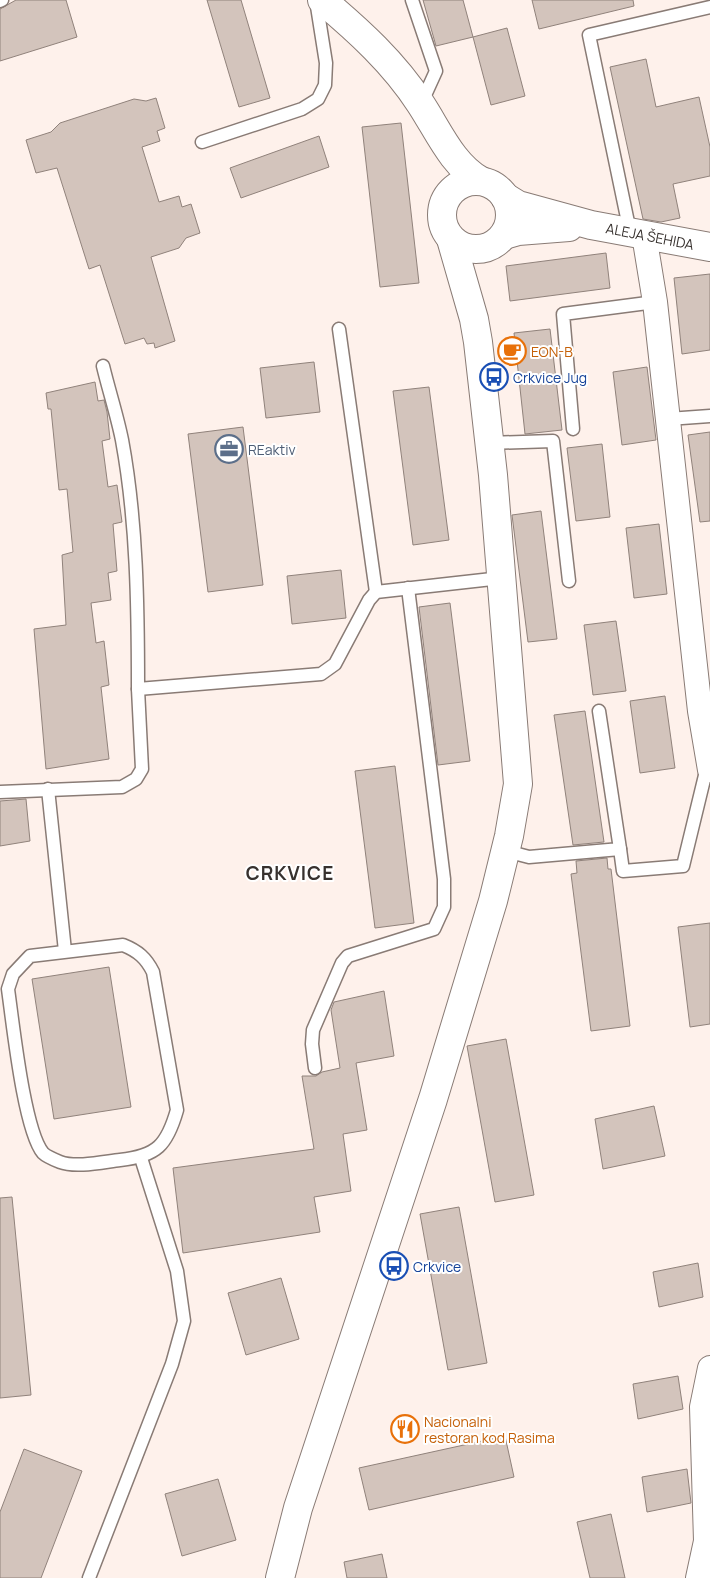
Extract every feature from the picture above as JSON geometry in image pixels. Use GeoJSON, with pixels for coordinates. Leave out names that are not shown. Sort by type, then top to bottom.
{"type":"FeatureCollection","features":[{"type":"Feature","properties":{"kind":"main road"},"geometry":{"type":"LineString","coordinates":[[280,1578],[298,1508],[433,1099],[493,902],[506,851],[518,784],[489,442],[474,319],[475,283],[482,262],[498,240],[510,216],[505,197],[495,186],[470,175],[367,38],[322,0]]}},
{"type":"Feature","properties":{"kind":"main road"},"geometry":{"type":"LineString","coordinates":[[426,114],[443,165],[447,196],[442,218],[451,239],[474,319]]}},
{"type":"Feature","properties":{"kind":"main road"},"geometry":{"type":"LineString","coordinates":[[447,196],[462,184],[481,181]]}},
{"type":"Feature","properties":{"kind":"main road","name":"ALEJA ŠEHIDA"},"geometry":{"type":"LineString","coordinates":[[505,197],[518,205],[591,225],[710,247]]}},
{"type":"Feature","properties":{"kind":"main road","name":"ALEJA ŠEHIDA"},"geometry":{"type":"LineString","coordinates":[[498,240],[518,230],[591,225]]}},
{"type":"Feature","properties":{"kind":"main road"},"geometry":{"type":"LineString","coordinates":[[451,239],[460,246],[471,249],[482,249],[498,240]]}},
{"type":"Feature","properties":{"kind":"street"},"geometry":{"type":"LineString","coordinates":[[637,234],[655,302],[705,710],[709,766]]}},
{"type":"Feature","properties":{"kind":"street"},"geometry":{"type":"LineString","coordinates":[[698,1578],[706,1541],[702,1407],[710,1368]]}},
{"type":"Feature","properties":{"kind":"lane"},"geometry":{"type":"LineString","coordinates":[[202,142],[302,109],[318,99],[325,85],[326,63],[316,0]]}},
{"type":"Feature","properties":{"kind":"lane"},"geometry":{"type":"LineString","coordinates":[[412,0],[436,71],[426,114]]}},
{"type":"Feature","properties":{"kind":"lane"},"geometry":{"type":"LineString","coordinates":[[637,234],[589,35],[710,6]]}},
{"type":"Feature","properties":{"kind":"lane"},"geometry":{"type":"LineString","coordinates":[[574,429],[563,314],[655,302]]}},
{"type":"Feature","properties":{"kind":"lane"},"geometry":{"type":"LineString","coordinates":[[339,329],[376,592]]}},
{"type":"Feature","properties":{"kind":"lane"},"geometry":{"type":"LineString","coordinates":[[0,792],[122,786],[136,779],[142,769],[138,689],[138,635],[131,514],[122,440],[103,366]]}},
{"type":"Feature","properties":{"kind":"lane"},"geometry":{"type":"LineString","coordinates":[[668,419],[710,416]]}},
{"type":"Feature","properties":{"kind":"lane"},"geometry":{"type":"LineString","coordinates":[[489,442],[553,440],[569,581]]}},
{"type":"Feature","properties":{"kind":"lane"},"geometry":{"type":"LineString","coordinates":[[138,689],[321,674],[335,664],[369,600],[376,592],[501,578]]}},
{"type":"Feature","properties":{"kind":"lane"},"geometry":{"type":"LineString","coordinates":[[315,1068],[313,1030],[342,963],[348,956],[434,929],[444,907],[444,879],[408,588]]}},
{"type":"Feature","properties":{"kind":"lane"},"geometry":{"type":"LineString","coordinates":[[599,711],[623,871],[683,866],[709,766]]}},
{"type":"Feature","properties":{"kind":"lane"},"geometry":{"type":"LineString","coordinates":[[48,789],[65,951]]}},
{"type":"Feature","properties":{"kind":"lane"},"geometry":{"type":"LineString","coordinates":[[506,851],[529,857],[620,849]]}},
{"type":"Feature","properties":{"kind":"lane"},"geometry":{"type":"LineString","coordinates":[[123,945],[134,949],[147,960],[153,972],[177,1110],[171,1132],[159,1148],[141,1158],[77,1164],[61,1163],[44,1153],[30,1128],[8,990],[13,974],[30,956],[65,951],[123,945]]}},
{"type":"Feature","properties":{"kind":"lane"},"geometry":{"type":"LineString","coordinates":[[89,1578],[172,1364],[184,1321],[177,1271],[141,1158]]}},
{"type":"Feature","properties":{"kind":"building"},"geometry":{"type":"Polygon","coordinates":[[[16,0],[66,0],[77,37],[0,61],[0,9],[16,0]]]}},
{"type":"Feature","properties":{"kind":"building"},"geometry":{"type":"Polygon","coordinates":[[[207,0],[241,0],[270,98],[239,107],[207,0]]]}},
{"type":"Feature","properties":{"kind":"building"},"geometry":{"type":"Polygon","coordinates":[[[423,0],[463,0],[473,37],[436,46],[423,0]]]}},
{"type":"Feature","properties":{"kind":"building"},"geometry":{"type":"Polygon","coordinates":[[[532,0],[633,0],[634,6],[539,29],[532,0]]]}},
{"type":"Feature","properties":{"kind":"building"},"geometry":{"type":"Polygon","coordinates":[[[507,28],[525,96],[491,105],[473,37],[507,28]]]}},
{"type":"Feature","properties":{"kind":"building"},"geometry":{"type":"Polygon","coordinates":[[[646,59],[656,107],[699,97],[710,147],[710,176],[673,184],[680,218],[661,222],[643,219],[610,67],[646,59]]]}},
{"type":"Feature","properties":{"kind":"building"},"geometry":{"type":"Polygon","coordinates":[[[156,98],[165,128],[157,131],[160,141],[142,147],[159,202],[179,196],[182,207],[191,204],[200,233],[186,238],[179,248],[151,257],[175,341],[155,348],[154,343],[147,344],[144,338],[125,344],[100,265],[89,269],[57,168],[36,173],[26,140],[51,132],[60,123],[134,99],[146,101],[156,98]]]}},
{"type":"Feature","properties":{"kind":"building"},"geometry":{"type":"Polygon","coordinates":[[[401,123],[419,283],[380,287],[362,127],[401,123]]]}},
{"type":"Feature","properties":{"kind":"building"},"geometry":{"type":"Polygon","coordinates":[[[319,136],[329,167],[241,198],[230,168],[319,136]]]}},
{"type":"Feature","properties":{"kind":"building"},"geometry":{"type":"Polygon","coordinates":[[[606,253],[610,288],[510,301],[506,266],[606,253]]]}},
{"type":"Feature","properties":{"kind":"building"},"geometry":{"type":"Polygon","coordinates":[[[710,274],[710,350],[682,354],[674,278],[710,274]]]}},
{"type":"Feature","properties":{"kind":"building"},"geometry":{"type":"Polygon","coordinates":[[[550,329],[562,430],[525,434],[514,333],[550,329]]]}},
{"type":"Feature","properties":{"kind":"building"},"geometry":{"type":"Polygon","coordinates":[[[314,362],[320,412],[266,418],[260,368],[314,362]]]}},
{"type":"Feature","properties":{"kind":"building"},"geometry":{"type":"Polygon","coordinates":[[[647,367],[656,440],[622,445],[613,372],[647,367]]]}},
{"type":"Feature","properties":{"kind":"building"},"geometry":{"type":"Polygon","coordinates":[[[95,382],[98,401],[104,400],[107,412],[110,439],[102,441],[108,487],[117,485],[122,522],[113,524],[117,571],[108,573],[111,600],[91,603],[96,643],[104,641],[109,685],[101,687],[109,759],[46,769],[34,629],[66,625],[62,555],[73,552],[67,489],[59,490],[51,409],[48,409],[46,393],[95,382]]]}},
{"type":"Feature","properties":{"kind":"building"},"geometry":{"type":"Polygon","coordinates":[[[429,387],[449,540],[413,545],[393,391],[429,387]]]}},
{"type":"Feature","properties":{"kind":"building"},"geometry":{"type":"Polygon","coordinates":[[[243,427],[263,585],[208,592],[188,434],[243,427]]]}},
{"type":"Feature","properties":{"kind":"building"},"geometry":{"type":"Polygon","coordinates":[[[710,432],[710,521],[700,522],[688,435],[710,432]]]}},
{"type":"Feature","properties":{"kind":"building"},"geometry":{"type":"Polygon","coordinates":[[[602,444],[610,517],[576,521],[567,448],[602,444]]]}},
{"type":"Feature","properties":{"kind":"building"},"geometry":{"type":"Polygon","coordinates":[[[541,511],[557,639],[528,642],[512,515],[541,511]]]}},
{"type":"Feature","properties":{"kind":"building"},"geometry":{"type":"Polygon","coordinates":[[[659,524],[667,594],[634,598],[626,528],[659,524]]]}},
{"type":"Feature","properties":{"kind":"building"},"geometry":{"type":"Polygon","coordinates":[[[341,570],[346,618],[292,624],[287,576],[341,570]]]}},
{"type":"Feature","properties":{"kind":"building"},"geometry":{"type":"Polygon","coordinates":[[[450,603],[470,761],[438,765],[419,607],[450,603]]]}},
{"type":"Feature","properties":{"kind":"building"},"geometry":{"type":"Polygon","coordinates":[[[616,621],[626,691],[593,695],[584,625],[616,621]]]}},
{"type":"Feature","properties":{"kind":"building"},"geometry":{"type":"Polygon","coordinates":[[[665,696],[675,768],[640,773],[630,701],[665,696]]]}},
{"type":"Feature","properties":{"kind":"building"},"geometry":{"type":"Polygon","coordinates":[[[585,711],[604,842],[573,845],[554,715],[585,711]]]}},
{"type":"Feature","properties":{"kind":"building"},"geometry":{"type":"Polygon","coordinates":[[[395,766],[414,923],[375,928],[355,771],[395,766]]]}},
{"type":"Feature","properties":{"kind":"building"},"geometry":{"type":"Polygon","coordinates":[[[26,799],[30,841],[0,846],[0,801],[26,799]]]}},
{"type":"Feature","properties":{"kind":"building"},"geometry":{"type":"Polygon","coordinates":[[[607,858],[608,869],[611,869],[630,1026],[591,1031],[571,874],[577,873],[576,861],[607,858]]]}},
{"type":"Feature","properties":{"kind":"building"},"geometry":{"type":"Polygon","coordinates":[[[710,923],[710,1024],[690,1027],[678,927],[710,923]]]}},
{"type":"Feature","properties":{"kind":"building"},"geometry":{"type":"Polygon","coordinates":[[[109,967],[131,1107],[54,1119],[32,979],[109,967]]]}},
{"type":"Feature","properties":{"kind":"building"},"geometry":{"type":"Polygon","coordinates":[[[384,991],[394,1056],[356,1063],[367,1130],[343,1134],[351,1191],[314,1197],[320,1232],[183,1253],[173,1168],[314,1149],[302,1076],[316,1076],[322,1072],[340,1068],[331,1010],[334,1002],[384,991]]]}},
{"type":"Feature","properties":{"kind":"building"},"geometry":{"type":"Polygon","coordinates":[[[506,1039],[534,1195],[495,1202],[467,1046],[506,1039]]]}},
{"type":"Feature","properties":{"kind":"building"},"geometry":{"type":"Polygon","coordinates":[[[654,1106],[665,1156],[603,1169],[595,1119],[654,1106]]]}},
{"type":"Feature","properties":{"kind":"building"},"geometry":{"type":"Polygon","coordinates":[[[12,1197],[31,1395],[0,1398],[0,1198],[12,1197]]]}},
{"type":"Feature","properties":{"kind":"building"},"geometry":{"type":"Polygon","coordinates":[[[459,1207],[487,1363],[448,1370],[420,1214],[459,1207]]]}},
{"type":"Feature","properties":{"kind":"building"},"geometry":{"type":"Polygon","coordinates":[[[698,1263],[703,1297],[659,1307],[653,1272],[698,1263]]]}},
{"type":"Feature","properties":{"kind":"building"},"geometry":{"type":"Polygon","coordinates":[[[281,1278],[299,1339],[246,1355],[228,1293],[281,1278]]]}},
{"type":"Feature","properties":{"kind":"building"},"geometry":{"type":"Polygon","coordinates":[[[678,1376],[683,1409],[638,1419],[633,1384],[678,1376]]]}},
{"type":"Feature","properties":{"kind":"building"},"geometry":{"type":"Polygon","coordinates":[[[505,1436],[514,1477],[369,1510],[359,1468],[505,1436]]]}},
{"type":"Feature","properties":{"kind":"building"},"geometry":{"type":"Polygon","coordinates":[[[24,1449],[82,1471],[41,1578],[0,1578],[0,1512],[24,1449]]]}},
{"type":"Feature","properties":{"kind":"building"},"geometry":{"type":"Polygon","coordinates":[[[687,1469],[691,1503],[647,1512],[642,1477],[687,1469]]]}},
{"type":"Feature","properties":{"kind":"building"},"geometry":{"type":"Polygon","coordinates":[[[218,1479],[236,1540],[182,1556],[165,1494],[218,1479]]]}},
{"type":"Feature","properties":{"kind":"building"},"geometry":{"type":"Polygon","coordinates":[[[611,1514],[625,1578],[590,1578],[577,1522],[611,1514]]]}},
{"type":"Feature","properties":{"kind":"building"},"geometry":{"type":"Polygon","coordinates":[[[382,1554],[387,1578],[347,1578],[344,1562],[382,1554]]]}},
{"type":"Feature","properties":{"kind":"place","name":"EON-B"},"geometry":{"type":"Point","coordinates":[512,351]}},
{"type":"Feature","properties":{"kind":"place","name":"Crkvice Jug"},"geometry":{"type":"Point","coordinates":[494,377]}},
{"type":"Feature","properties":{"kind":"place","name":"REaktiv"},"geometry":{"type":"Point","coordinates":[229,449]}},
{"type":"Feature","properties":{"kind":"place","name":"Crkvice"},"geometry":{"type":"Point","coordinates":[394,1266]}},
{"type":"Feature","properties":{"kind":"place","name":"Nacionalni restoran kod Rasima"},"geometry":{"type":"Point","coordinates":[405,1429]}},
{"type":"Feature","properties":{"kind":"district","name":"CRKVICE"},"geometry":{"type":"Point","coordinates":[290,873]}}]}
